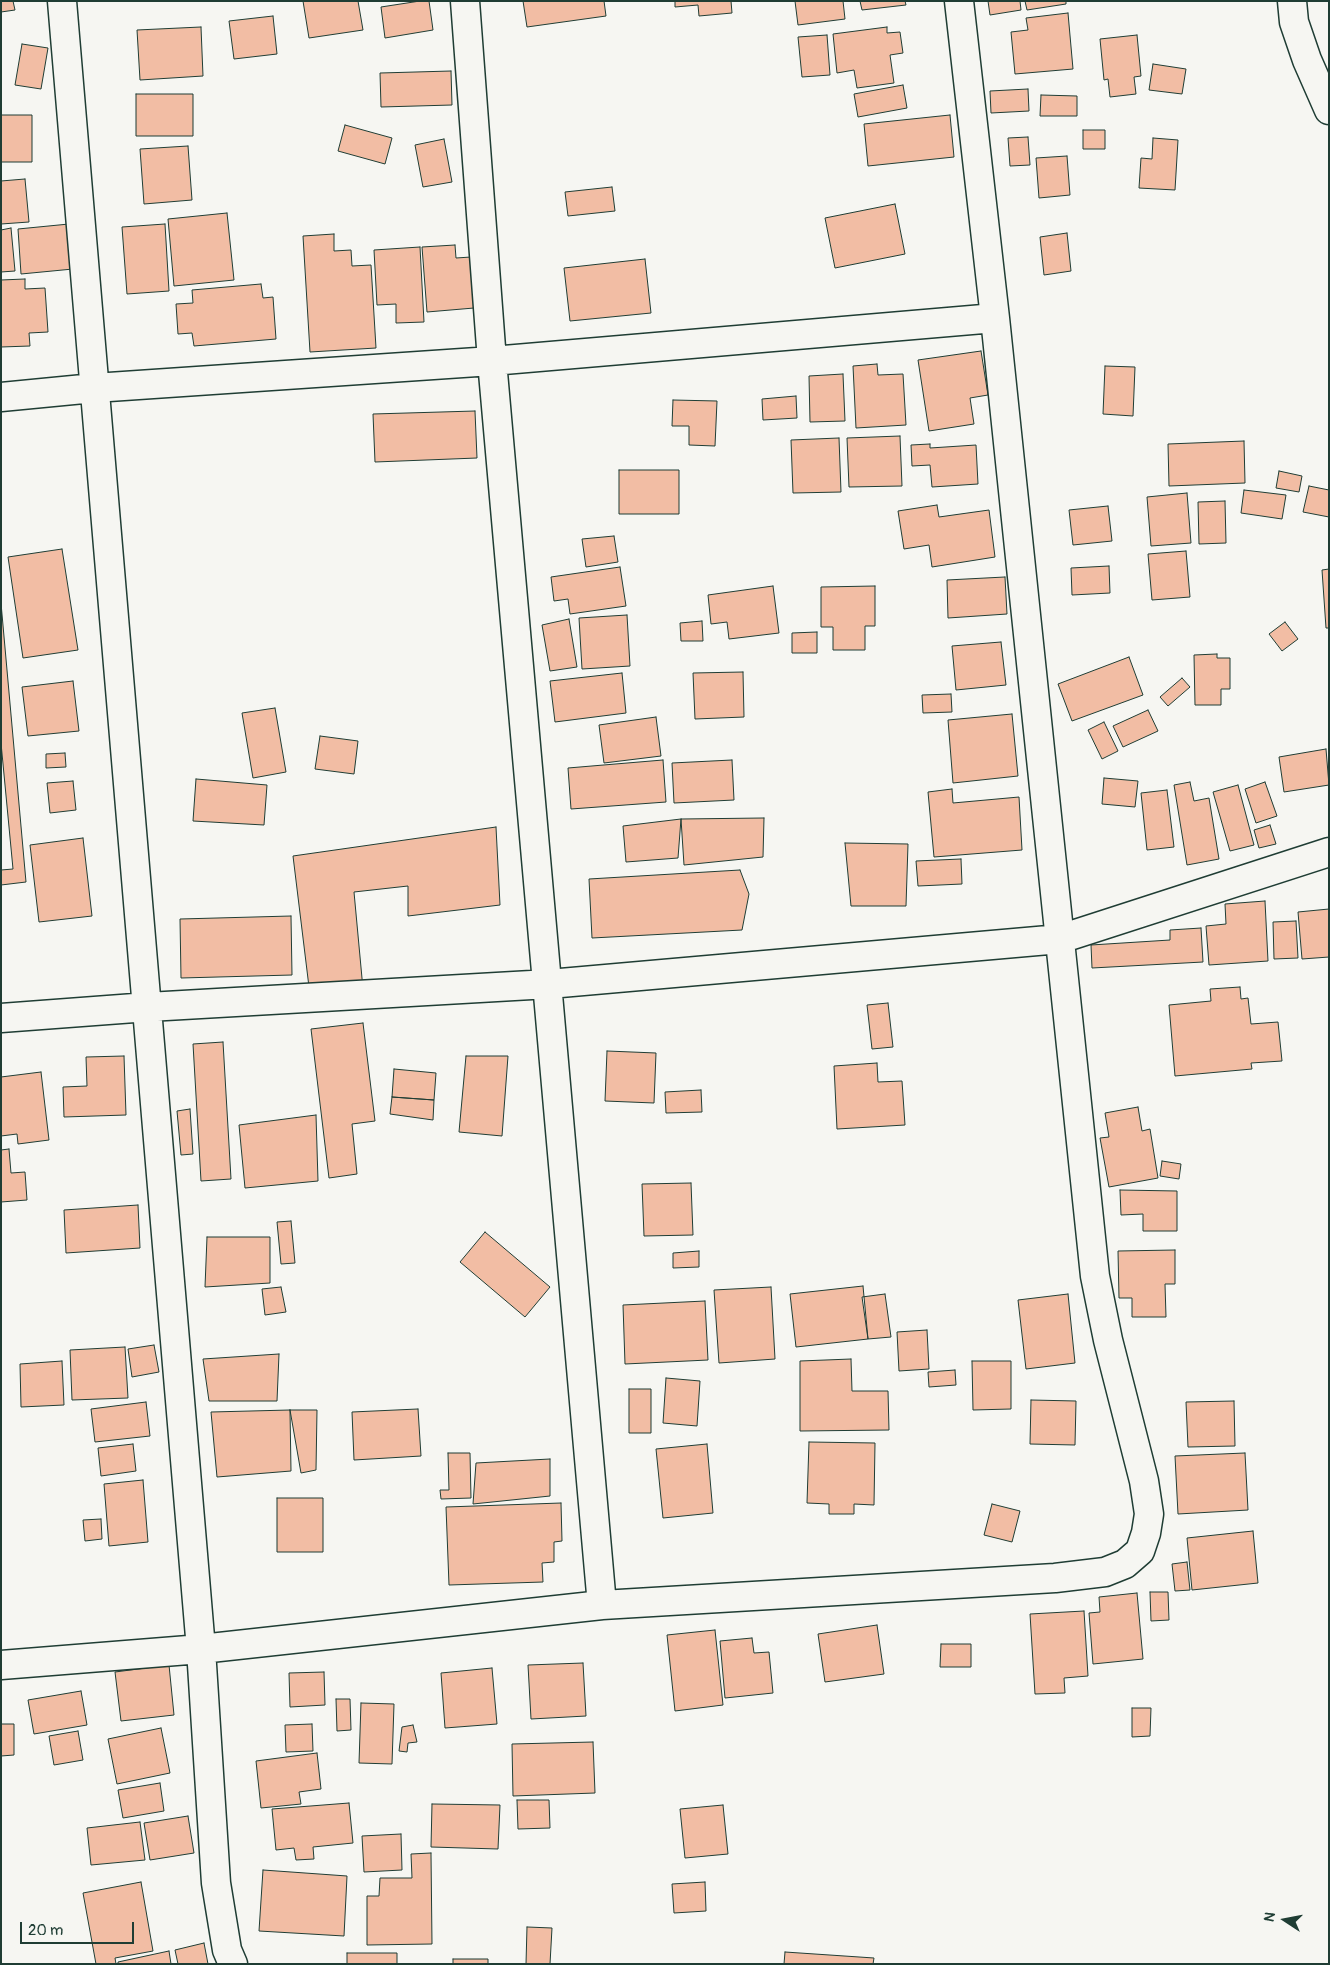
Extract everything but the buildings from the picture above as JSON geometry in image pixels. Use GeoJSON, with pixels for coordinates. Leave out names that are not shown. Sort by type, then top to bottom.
{"type":"FeatureCollection","features":[{"type":"Feature","properties":{"kind":"street"},"geometry":{"type":"LineString","coordinates":[[62,1],[201,1649],[216,1884],[227,1950],[232,1964]]}},
{"type":"Feature","properties":{"kind":"street"},"geometry":{"type":"LineString","coordinates":[[465,1],[492,361],[602,1605]]}},
{"type":"Feature","properties":{"kind":"street"},"geometry":{"type":"LineString","coordinates":[[1,1665],[201,1649],[602,1605],[1055,1578],[1105,1572],[1125,1564],[1140,1551],[1146,1533],[1149,1514],[1144,1481],[1108,1340],[1095,1276],[996,318],[959,1]]}},
{"type":"Feature","properties":{"kind":"street"},"geometry":{"type":"LineString","coordinates":[[1292,1],[1296,30],[1329,110]]}},
{"type":"Feature","properties":{"kind":"street"},"geometry":{"type":"LineString","coordinates":[[1,397],[94,388],[492,361],[996,318]]}},
{"type":"Feature","properties":{"kind":"street"},"geometry":{"type":"LineString","coordinates":[[1,1018],[148,1007],[548,984],[1060,939],[1329,852]]}}]}
